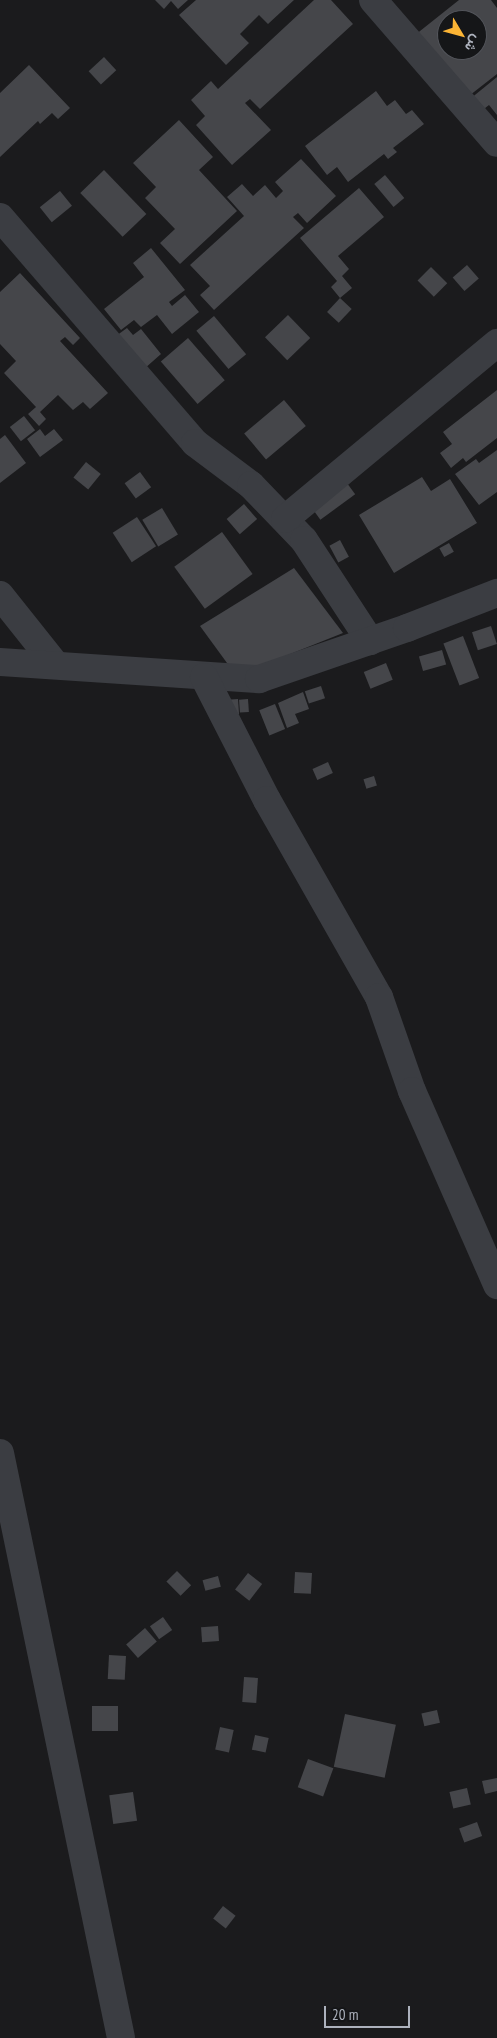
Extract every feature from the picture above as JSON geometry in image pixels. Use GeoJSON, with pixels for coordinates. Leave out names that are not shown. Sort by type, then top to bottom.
{"type":"FeatureCollection","features":[{"type":"Feature","properties":{"kind":"street"},"geometry":{"type":"LineString","coordinates":[[373,0],[497,143]]}},
{"type":"Feature","properties":{"kind":"street"},"geometry":{"type":"LineString","coordinates":[[0,217],[195,443],[252,485],[285,519],[326,571],[370,641]]}},
{"type":"Feature","properties":{"kind":"street"},"geometry":{"type":"LineString","coordinates":[[285,519],[497,342]]}},
{"type":"Feature","properties":{"kind":"street"},"geometry":{"type":"LineString","coordinates":[[0,662],[54,663],[204,677],[258,679],[370,641],[497,593]]}},
{"type":"Feature","properties":{"kind":"street"},"geometry":{"type":"LineString","coordinates":[[0,594],[54,663]]}},
{"type":"Feature","properties":{"kind":"street"},"geometry":{"type":"LineString","coordinates":[[204,677],[267,800],[379,997],[412,1091],[497,1285]]}},
{"type":"Feature","properties":{"kind":"street"},"geometry":{"type":"LineString","coordinates":[[0,1454],[122,2038]]}},
{"type":"Feature","properties":{"kind":"building"},"geometry":{"type":"Polygon","coordinates":[[[155,0],[188,0],[178,9],[171,1],[164,9],[155,0]]]}},
{"type":"Feature","properties":{"kind":"building"},"geometry":{"type":"Polygon","coordinates":[[[196,0],[294,0],[268,24],[259,15],[240,34],[249,43],[226,65],[179,15],[196,0]]]}},
{"type":"Feature","properties":{"kind":"building"},"geometry":{"type":"Polygon","coordinates":[[[314,0],[331,0],[353,24],[260,109],[250,99],[245,103],[271,130],[232,165],[196,125],[205,116],[191,100],[211,81],[218,89],[314,0]]]}},
{"type":"Feature","properties":{"kind":"building"},"geometry":{"type":"Polygon","coordinates":[[[459,0],[491,0],[497,8],[497,74],[465,99],[415,35],[437,18],[437,60],[487,60],[487,10],[446,10],[459,0]]]}},
{"type":"Feature","properties":{"kind":"building"},"geometry":{"type":"Polygon","coordinates":[[[104,57],[116,70],[101,84],[89,71],[104,57]]]}},
{"type":"Feature","properties":{"kind":"building"},"geometry":{"type":"Polygon","coordinates":[[[29,65],[70,108],[58,119],[52,113],[40,124],[38,121],[0,157],[0,93],[29,65]]]}},
{"type":"Feature","properties":{"kind":"building"},"geometry":{"type":"Polygon","coordinates":[[[497,77],[497,115],[489,105],[480,112],[470,99],[497,77]]]}},
{"type":"Feature","properties":{"kind":"building"},"geometry":{"type":"Polygon","coordinates":[[[376,91],[387,106],[395,100],[406,114],[412,110],[424,124],[393,148],[397,152],[388,159],[384,154],[348,182],[337,167],[327,175],[305,146],[376,91]]]}},
{"type":"Feature","properties":{"kind":"building"},"geometry":{"type":"Polygon","coordinates":[[[179,120],[213,157],[199,170],[237,211],[180,264],[160,243],[175,229],[145,198],[156,187],[133,163],[179,120]]]}},
{"type":"Feature","properties":{"kind":"building"},"geometry":{"type":"Polygon","coordinates":[[[301,159],[336,196],[307,223],[298,213],[293,217],[304,228],[214,310],[200,295],[210,286],[190,265],[244,216],[227,197],[242,184],[253,196],[265,185],[276,198],[283,191],[275,182],[301,159]]]}},
{"type":"Feature","properties":{"kind":"building"},"geometry":{"type":"Polygon","coordinates":[[[104,170],[146,214],[123,237],[80,193],[104,170]]]}},
{"type":"Feature","properties":{"kind":"building"},"geometry":{"type":"Polygon","coordinates":[[[385,175],[404,198],[394,207],[374,184],[385,175]]]}},
{"type":"Feature","properties":{"kind":"building"},"geometry":{"type":"Polygon","coordinates":[[[359,188],[384,217],[338,256],[349,269],[342,276],[352,288],[340,298],[331,287],[337,281],[300,238],[359,188]]]}},
{"type":"Feature","properties":{"kind":"building"},"geometry":{"type":"Polygon","coordinates":[[[60,191],[72,206],[52,222],[40,207],[60,191]]]}},
{"type":"Feature","properties":{"kind":"building"},"geometry":{"type":"Polygon","coordinates":[[[151,248],[185,290],[169,302],[172,306],[185,295],[199,312],[172,334],[157,315],[141,327],[134,320],[121,330],[104,309],[144,277],[133,263],[151,248]]]}},
{"type":"Feature","properties":{"kind":"building"},"geometry":{"type":"Polygon","coordinates":[[[467,265],[479,279],[464,291],[453,277],[467,265]]]}},
{"type":"Feature","properties":{"kind":"building"},"geometry":{"type":"Polygon","coordinates":[[[431,267],[447,283],[434,297],[418,280],[431,267]]]}},
{"type":"Feature","properties":{"kind":"building"},"geometry":{"type":"Polygon","coordinates":[[[20,273],[80,338],[73,345],[65,337],[60,341],[108,393],[90,409],[83,402],[73,410],[58,395],[40,412],[46,419],[39,426],[28,414],[36,407],[4,373],[16,361],[0,344],[0,292],[20,273]]]}},
{"type":"Feature","properties":{"kind":"building"},"geometry":{"type":"Polygon","coordinates":[[[340,298],[352,309],[339,323],[327,312],[340,298]]]}},
{"type":"Feature","properties":{"kind":"building"},"geometry":{"type":"Polygon","coordinates":[[[288,315],[310,338],[287,360],[265,337],[288,315]]]}},
{"type":"Feature","properties":{"kind":"building"},"geometry":{"type":"Polygon","coordinates":[[[214,316],[246,354],[229,369],[196,331],[214,316]]]}},
{"type":"Feature","properties":{"kind":"building"},"geometry":{"type":"Polygon","coordinates":[[[127,328],[133,335],[141,329],[161,354],[144,369],[116,336],[127,328]]]}},
{"type":"Feature","properties":{"kind":"building"},"geometry":{"type":"Polygon","coordinates":[[[188,338],[225,380],[198,404],[161,362],[188,338]]]}},
{"type":"Feature","properties":{"kind":"building"},"geometry":{"type":"Polygon","coordinates":[[[497,390],[497,438],[466,462],[463,458],[451,468],[440,453],[452,444],[443,432],[497,390]]]}},
{"type":"Feature","properties":{"kind":"building"},"geometry":{"type":"Polygon","coordinates":[[[284,400],[306,426],[266,459],[244,433],[284,400]]]}},
{"type":"Feature","properties":{"kind":"building"},"geometry":{"type":"Polygon","coordinates":[[[24,416],[35,430],[21,441],[10,427],[24,416]]]}},
{"type":"Feature","properties":{"kind":"building"},"geometry":{"type":"Polygon","coordinates":[[[40,429],[45,436],[54,429],[63,440],[40,457],[27,439],[40,429]]]}},
{"type":"Feature","properties":{"kind":"building"},"geometry":{"type":"Polygon","coordinates":[[[5,435],[26,463],[0,483],[0,439],[5,435]]]}},
{"type":"Feature","properties":{"kind":"building"},"geometry":{"type":"Polygon","coordinates":[[[497,450],[497,492],[479,505],[455,474],[476,459],[479,463],[497,450]]]}},
{"type":"Feature","properties":{"kind":"building"},"geometry":{"type":"Polygon","coordinates":[[[86,462],[101,474],[88,490],[73,478],[86,462]]]}},
{"type":"Feature","properties":{"kind":"building"},"geometry":{"type":"Polygon","coordinates":[[[140,472],[151,487],[136,499],[125,483],[140,472]]]}},
{"type":"Feature","properties":{"kind":"building"},"geometry":{"type":"Polygon","coordinates":[[[422,477],[431,491],[450,479],[477,523],[394,573],[359,515],[422,477]]]}},
{"type":"Feature","properties":{"kind":"building"},"geometry":{"type":"Polygon","coordinates":[[[344,479],[355,494],[320,520],[309,504],[344,479]]]}},
{"type":"Feature","properties":{"kind":"building"},"geometry":{"type":"Polygon","coordinates":[[[244,504],[257,519],[240,534],[227,519],[244,504]]]}},
{"type":"Feature","properties":{"kind":"building"},"geometry":{"type":"Polygon","coordinates":[[[162,508],[178,535],[158,546],[142,520],[162,508]]]}},
{"type":"Feature","properties":{"kind":"building"},"geometry":{"type":"Polygon","coordinates":[[[137,517],[156,546],[132,562],[113,533],[137,517]]]}},
{"type":"Feature","properties":{"kind":"building"},"geometry":{"type":"Polygon","coordinates":[[[222,532],[253,574],[205,609],[174,567],[222,532]]]}},
{"type":"Feature","properties":{"kind":"building"},"geometry":{"type":"Polygon","coordinates":[[[340,540],[349,557],[338,562],[329,546],[340,540]]]}},
{"type":"Feature","properties":{"kind":"building"},"geometry":{"type":"Polygon","coordinates":[[[449,543],[454,552],[444,557],[439,548],[449,543]]]}},
{"type":"Feature","properties":{"kind":"building"},"geometry":{"type":"Polygon","coordinates":[[[294,568],[343,633],[243,673],[227,663],[200,626],[294,568]]]}},
{"type":"Feature","properties":{"kind":"building"},"geometry":{"type":"Polygon","coordinates":[[[491,626],[497,644],[478,650],[472,632],[491,626]]]}},
{"type":"Feature","properties":{"kind":"building"},"geometry":{"type":"Polygon","coordinates":[[[463,636],[479,678],[460,686],[443,644],[463,636]]]}},
{"type":"Feature","properties":{"kind":"building"},"geometry":{"type":"Polygon","coordinates":[[[442,650],[446,664],[423,671],[419,657],[442,650]]]}},
{"type":"Feature","properties":{"kind":"building"},"geometry":{"type":"Polygon","coordinates":[[[386,663],[393,680],[370,689],[364,672],[386,663]]]}},
{"type":"Feature","properties":{"kind":"building"},"geometry":{"type":"Polygon","coordinates":[[[321,686],[325,698],[309,704],[305,691],[321,686]]]}},
{"type":"Feature","properties":{"kind":"building"},"geometry":{"type":"Polygon","coordinates":[[[303,692],[309,709],[295,714],[299,723],[287,728],[278,703],[303,692]]]}},
{"type":"Feature","properties":{"kind":"building"},"geometry":{"type":"Polygon","coordinates":[[[238,699],[239,714],[225,715],[224,700],[238,699]]]}},
{"type":"Feature","properties":{"kind":"building"},"geometry":{"type":"Polygon","coordinates":[[[248,699],[249,712],[240,713],[239,700],[248,699]]]}},
{"type":"Feature","properties":{"kind":"building"},"geometry":{"type":"Polygon","coordinates":[[[275,704],[285,729],[269,735],[259,710],[275,704]]]}},
{"type":"Feature","properties":{"kind":"building"},"geometry":{"type":"Polygon","coordinates":[[[328,762],[333,773],[317,780],[312,769],[328,762]]]}},
{"type":"Feature","properties":{"kind":"building"},"geometry":{"type":"Polygon","coordinates":[[[374,776],[377,786],[366,789],[363,779],[374,776]]]}},
{"type":"Feature","properties":{"kind":"building"},"geometry":{"type":"Polygon","coordinates":[[[177,1571],[191,1585],[181,1596],[166,1582],[177,1571]]]}},
{"type":"Feature","properties":{"kind":"building"},"geometry":{"type":"Polygon","coordinates":[[[295,1572],[312,1573],[311,1594],[294,1593],[295,1572]]]}},
{"type":"Feature","properties":{"kind":"building"},"geometry":{"type":"Polygon","coordinates":[[[248,1573],[262,1584],[249,1601],[235,1590],[248,1573]]]}},
{"type":"Feature","properties":{"kind":"building"},"geometry":{"type":"Polygon","coordinates":[[[218,1576],[221,1587],[205,1591],[203,1580],[218,1576]]]}},
{"type":"Feature","properties":{"kind":"building"},"geometry":{"type":"Polygon","coordinates":[[[163,1617],[172,1630],[159,1639],[150,1626],[163,1617]]]}},
{"type":"Feature","properties":{"kind":"building"},"geometry":{"type":"Polygon","coordinates":[[[218,1626],[219,1641],[202,1642],[201,1627],[218,1626]]]}},
{"type":"Feature","properties":{"kind":"building"},"geometry":{"type":"Polygon","coordinates":[[[145,1628],[157,1642],[138,1658],[126,1644],[145,1628]]]}},
{"type":"Feature","properties":{"kind":"building"},"geometry":{"type":"Polygon","coordinates":[[[109,1655],[126,1656],[125,1680],[108,1679],[109,1655]]]}},
{"type":"Feature","properties":{"kind":"building"},"geometry":{"type":"Polygon","coordinates":[[[244,1677],[258,1678],[256,1703],[242,1702],[244,1677]]]}},
{"type":"Feature","properties":{"kind":"building"},"geometry":{"type":"Polygon","coordinates":[[[92,1706],[118,1706],[118,1731],[92,1731],[92,1706]]]}},
{"type":"Feature","properties":{"kind":"building"},"geometry":{"type":"Polygon","coordinates":[[[437,1710],[440,1723],[424,1726],[421,1714],[437,1710]]]}},
{"type":"Feature","properties":{"kind":"building"},"geometry":{"type":"Polygon","coordinates":[[[345,1714],[396,1725],[385,1778],[334,1767],[345,1714]]]}},
{"type":"Feature","properties":{"kind":"building"},"geometry":{"type":"Polygon","coordinates":[[[220,1727],[234,1730],[229,1752],[215,1749],[220,1727]]]}},
{"type":"Feature","properties":{"kind":"building"},"geometry":{"type":"Polygon","coordinates":[[[255,1735],[269,1738],[266,1753],[252,1750],[255,1735]]]}},
{"type":"Feature","properties":{"kind":"building"},"geometry":{"type":"Polygon","coordinates":[[[308,1759],[333,1768],[323,1796],[298,1787],[308,1759]]]}},
{"type":"Feature","properties":{"kind":"building"},"geometry":{"type":"Polygon","coordinates":[[[497,1778],[497,1791],[485,1794],[482,1781],[497,1778]]]}},
{"type":"Feature","properties":{"kind":"building"},"geometry":{"type":"Polygon","coordinates":[[[467,1788],[471,1805],[453,1809],[449,1792],[467,1788]]]}},
{"type":"Feature","properties":{"kind":"building"},"geometry":{"type":"Polygon","coordinates":[[[133,1792],[137,1821],[113,1824],[109,1795],[133,1792]]]}},
{"type":"Feature","properties":{"kind":"building"},"geometry":{"type":"Polygon","coordinates":[[[477,1822],[482,1836],[464,1843],[459,1828],[477,1822]]]}},
{"type":"Feature","properties":{"kind":"building"},"geometry":{"type":"Polygon","coordinates":[[[223,1906],[236,1916],[226,1928],[213,1919],[223,1906]]]}}]}
